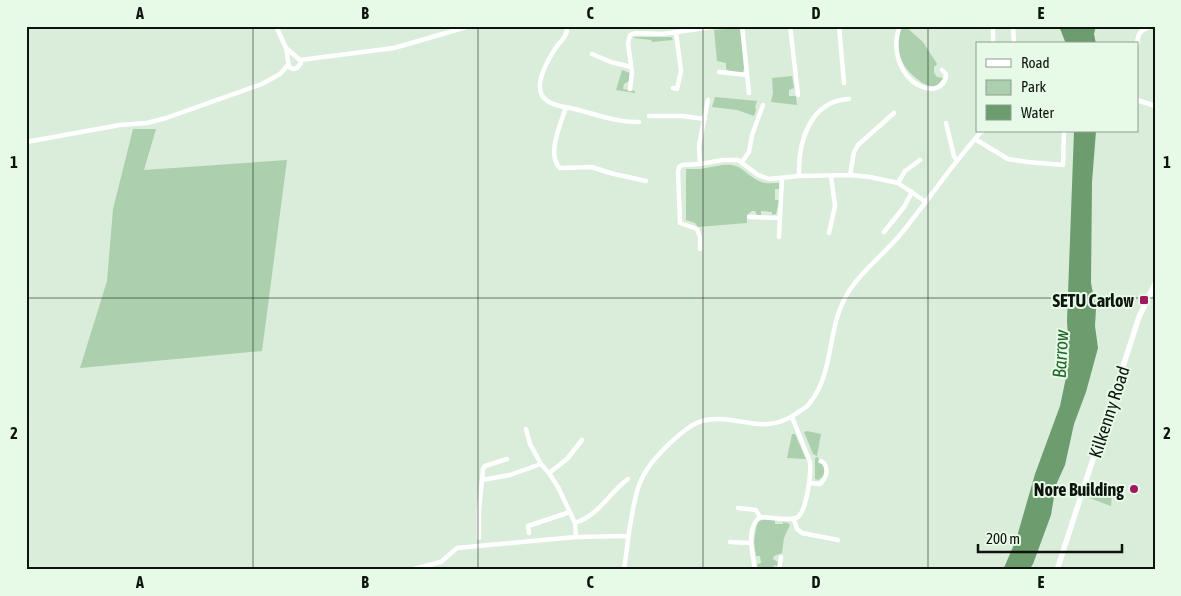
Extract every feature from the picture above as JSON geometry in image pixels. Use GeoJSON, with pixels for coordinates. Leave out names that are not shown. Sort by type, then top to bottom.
{"type":"FeatureCollection","features":[{"type":"Feature","properties":{"kind":"main road","name":"Kilkenny Road"},"geometry":{"type":"LineString","coordinates":[[1058,570],[1135,328],[1154,288]]}},
{"type":"Feature","properties":{"kind":"street"},"geometry":{"type":"LineString","coordinates":[[276,26],[286,48],[288,63],[291,68],[300,66],[300,60]]}},
{"type":"Feature","properties":{"kind":"street"},"geometry":{"type":"LineString","coordinates":[[286,48],[300,60],[394,48],[470,26]]}},
{"type":"Feature","properties":{"kind":"street"},"geometry":{"type":"LineString","coordinates":[[567,26],[567,32],[545,68],[540,86],[541,92],[547,100],[566,107],[626,121],[639,122]]}},
{"type":"Feature","properties":{"kind":"street"},"geometry":{"type":"LineString","coordinates":[[630,89],[631,67],[628,43],[630,35],[635,33],[676,33],[720,26]]}},
{"type":"Feature","properties":{"kind":"street"},"geometry":{"type":"LineString","coordinates":[[742,26],[749,93]]}},
{"type":"Feature","properties":{"kind":"street"},"geometry":{"type":"LineString","coordinates":[[790,26],[798,94]]}},
{"type":"Feature","properties":{"kind":"street"},"geometry":{"type":"LineString","coordinates":[[838,26],[844,83]]}},
{"type":"Feature","properties":{"kind":"street"},"geometry":{"type":"LineString","coordinates":[[900,26],[896,38],[896,56],[906,74],[921,85],[933,89],[941,86],[945,79],[946,74],[942,70]]}},
{"type":"Feature","properties":{"kind":"street"},"geometry":{"type":"LineString","coordinates":[[993,26],[993,40]]}},
{"type":"Feature","properties":{"kind":"street"},"geometry":{"type":"LineString","coordinates":[[1013,26],[1014,42]]}},
{"type":"Feature","properties":{"kind":"street"},"geometry":{"type":"LineString","coordinates":[[1138,42],[1140,32],[1143,29],[1154,26]]}},
{"type":"Feature","properties":{"kind":"street"},"geometry":{"type":"LineString","coordinates":[[673,88],[677,89],[681,71],[676,33]]}},
{"type":"Feature","properties":{"kind":"street"},"geometry":{"type":"LineString","coordinates":[[592,54],[611,62],[631,67]]}},
{"type":"Feature","properties":{"kind":"street"},"geometry":{"type":"LineString","coordinates":[[26,142],[120,125],[147,123],[166,118],[262,84],[280,74],[291,57],[295,56]]}},
{"type":"Feature","properties":{"kind":"street"},"geometry":{"type":"LineString","coordinates":[[719,72],[747,75]]}},
{"type":"Feature","properties":{"kind":"street"},"geometry":{"type":"LineString","coordinates":[[799,176],[798,158],[808,126],[814,117],[828,105],[839,99],[849,99]]}},
{"type":"Feature","properties":{"kind":"street"},"geometry":{"type":"LineString","coordinates":[[700,164],[699,146],[708,100]]}},
{"type":"Feature","properties":{"kind":"street"},"geometry":{"type":"LineString","coordinates":[[1138,100],[1155,106]]}},
{"type":"Feature","properties":{"kind":"street"},"geometry":{"type":"LineString","coordinates":[[742,162],[749,152],[752,135],[763,105]]}},
{"type":"Feature","properties":{"kind":"street"},"geometry":{"type":"LineString","coordinates":[[566,107],[554,146],[554,155],[558,167],[592,167],[610,173],[646,180]]}},
{"type":"Feature","properties":{"kind":"street"},"geometry":{"type":"LineString","coordinates":[[850,175],[854,152],[858,145],[894,113]]}},
{"type":"Feature","properties":{"kind":"street"},"geometry":{"type":"LineString","coordinates":[[649,116],[682,116],[704,119]]}},
{"type":"Feature","properties":{"kind":"street"},"geometry":{"type":"LineString","coordinates":[[946,123],[954,156],[957,160]]}},
{"type":"Feature","properties":{"kind":"street"},"geometry":{"type":"LineString","coordinates":[[624,570],[627,536],[639,487],[648,467],[662,451],[690,427],[706,420],[765,425],[792,418],[808,406],[820,388],[828,362],[838,314],[848,292],[900,234],[981,132]]}},
{"type":"Feature","properties":{"kind":"street"},"geometry":{"type":"LineString","coordinates":[[975,139],[1008,159],[1063,165],[1064,132]]}},
{"type":"Feature","properties":{"kind":"street"},"geometry":{"type":"LineString","coordinates":[[700,249],[700,236],[696,229],[680,223],[678,172],[682,165],[738,160],[758,175],[770,179],[799,176],[850,175],[870,177],[898,183],[926,202]]}},
{"type":"Feature","properties":{"kind":"street"},"geometry":{"type":"LineString","coordinates":[[898,183],[904,171],[920,160]]}},
{"type":"Feature","properties":{"kind":"street"},"geometry":{"type":"LineString","coordinates":[[829,233],[835,206],[831,176]]}},
{"type":"Feature","properties":{"kind":"street"},"geometry":{"type":"LineString","coordinates":[[779,237],[782,179]]}},
{"type":"Feature","properties":{"kind":"street"},"geometry":{"type":"LineString","coordinates":[[884,232],[904,207],[912,192]]}},
{"type":"Feature","properties":{"kind":"street"},"geometry":{"type":"LineString","coordinates":[[749,217],[780,218]]}},
{"type":"Feature","properties":{"kind":"street"},"geometry":{"type":"LineString","coordinates":[[755,570],[751,543],[754,523],[760,517],[794,519],[800,516],[805,506],[810,462],[792,418]]}},
{"type":"Feature","properties":{"kind":"street"},"geometry":{"type":"LineString","coordinates":[[526,429],[530,444],[541,464],[549,473],[570,512],[575,523],[576,537]]}},
{"type":"Feature","properties":{"kind":"street"},"geometry":{"type":"LineString","coordinates":[[549,473],[567,459],[582,440]]}},
{"type":"Feature","properties":{"kind":"street"},"geometry":{"type":"LineString","coordinates":[[479,538],[479,510],[483,469],[491,463],[508,459]]}},
{"type":"Feature","properties":{"kind":"street"},"geometry":{"type":"LineString","coordinates":[[809,483],[820,484],[825,478],[827,467],[821,461]]}},
{"type":"Feature","properties":{"kind":"street"},"geometry":{"type":"LineString","coordinates":[[482,480],[510,475],[541,464]]}},
{"type":"Feature","properties":{"kind":"street"},"geometry":{"type":"LineString","coordinates":[[575,523],[590,517],[615,488],[628,479]]}},
{"type":"Feature","properties":{"kind":"street"},"geometry":{"type":"LineString","coordinates":[[738,508],[756,510],[760,517]]}},
{"type":"Feature","properties":{"kind":"street"},"geometry":{"type":"LineString","coordinates":[[529,533],[528,526],[570,512]]}},
{"type":"Feature","properties":{"kind":"street"},"geometry":{"type":"LineString","coordinates":[[794,519],[796,529],[802,533],[838,540]]}},
{"type":"Feature","properties":{"kind":"street"},"geometry":{"type":"LineString","coordinates":[[410,570],[441,562],[457,548],[576,537],[627,536]]}},
{"type":"Feature","properties":{"kind":"street"},"geometry":{"type":"LineString","coordinates":[[730,542],[751,543]]}},
{"type":"Feature","properties":{"kind":"street"},"geometry":{"type":"LineString","coordinates":[[779,570],[780,556]]}},
{"type":"Feature","properties":{"kind":"green space"},"geometry":{"type":"Polygon","coordinates":[[[902,26],[905,26],[923,42],[937,64],[934,67],[934,73],[937,77],[943,78],[937,86],[921,82],[910,73],[902,61],[899,55],[898,41],[902,26]]]}},
{"type":"Feature","properties":{"kind":"green space"},"geometry":{"type":"Polygon","coordinates":[[[741,29],[744,68],[741,73],[727,70],[726,63],[717,61],[714,30],[741,29]]]}},
{"type":"Feature","properties":{"kind":"green space"},"geometry":{"type":"Polygon","coordinates":[[[671,37],[673,40],[652,42],[651,40],[633,38],[671,37]]]}},
{"type":"Feature","properties":{"kind":"green space"},"geometry":{"type":"Polygon","coordinates":[[[622,70],[630,73],[629,81],[624,84],[623,89],[635,91],[635,93],[616,90],[622,70]]]}},
{"type":"Feature","properties":{"kind":"green space"},"geometry":{"type":"Polygon","coordinates":[[[792,76],[794,88],[789,90],[789,96],[796,96],[797,105],[771,102],[773,93],[772,78],[792,76]]]}},
{"type":"Feature","properties":{"kind":"green space"},"geometry":{"type":"Polygon","coordinates":[[[715,97],[757,101],[754,116],[737,110],[712,107],[715,97]]]}},
{"type":"Feature","properties":{"kind":"green space"},"geometry":{"type":"Polygon","coordinates":[[[133,129],[156,129],[144,170],[287,160],[262,351],[80,368],[107,281],[113,209],[133,129]]]}},
{"type":"Feature","properties":{"kind":"green space"},"geometry":{"type":"Polygon","coordinates":[[[723,165],[739,167],[761,182],[779,183],[779,189],[775,189],[775,200],[779,200],[776,214],[772,215],[772,212],[761,211],[761,215],[757,215],[755,211],[752,211],[747,215],[747,223],[698,227],[695,223],[686,220],[686,169],[700,169],[723,165]]]}},
{"type":"Feature","properties":{"kind":"green space"},"geometry":{"type":"Polygon","coordinates":[[[804,432],[821,434],[817,456],[813,454],[804,432]]]}},
{"type":"Feature","properties":{"kind":"green space"},"geometry":{"type":"Polygon","coordinates":[[[792,434],[795,434],[806,459],[787,458],[792,434]]]}},
{"type":"Feature","properties":{"kind":"green space"},"geometry":{"type":"Polygon","coordinates":[[[816,457],[819,458],[818,463],[824,464],[825,468],[823,477],[818,480],[815,479],[816,457]]]}},
{"type":"Feature","properties":{"kind":"green space"},"geometry":{"type":"Polygon","coordinates":[[[1091,484],[1112,492],[1111,506],[1087,497],[1091,484]]]}},
{"type":"Feature","properties":{"kind":"green space"},"geometry":{"type":"Polygon","coordinates":[[[775,520],[775,524],[783,524],[783,522],[790,525],[784,538],[782,553],[774,556],[773,559],[778,562],[777,566],[774,565],[773,570],[758,570],[757,564],[761,563],[760,556],[756,556],[754,542],[757,522],[775,520]]]}},
{"type":"Feature","properties":{"kind":"water"},"geometry":{"type":"Polygon","coordinates":[[[1059,26],[1096,26],[1094,34],[1096,42],[1065,42],[1059,26]]]}},
{"type":"Feature","properties":{"kind":"water"},"geometry":{"type":"Polygon","coordinates":[[[1074,132],[1096,132],[1092,182],[1091,283],[1096,309],[1095,326],[1098,348],[1086,392],[1074,424],[1065,465],[1056,485],[1051,515],[1033,564],[1029,570],[1003,570],[1016,540],[1035,474],[1060,406],[1068,368],[1067,321],[1074,132]]]}},
{"type":"Feature","properties":{"kind":"place","name":"SETU Carlow"},"geometry":{"type":"Point","coordinates":[1144,300]}},
{"type":"Feature","properties":{"kind":"place","name":"Nore Building"},"geometry":{"type":"Point","coordinates":[1134,489]}},
{"type":"Feature","properties":{"kind":"water label","name":"Barrow"},"geometry":{"type":"Point","coordinates":[1060,354]}}]}
